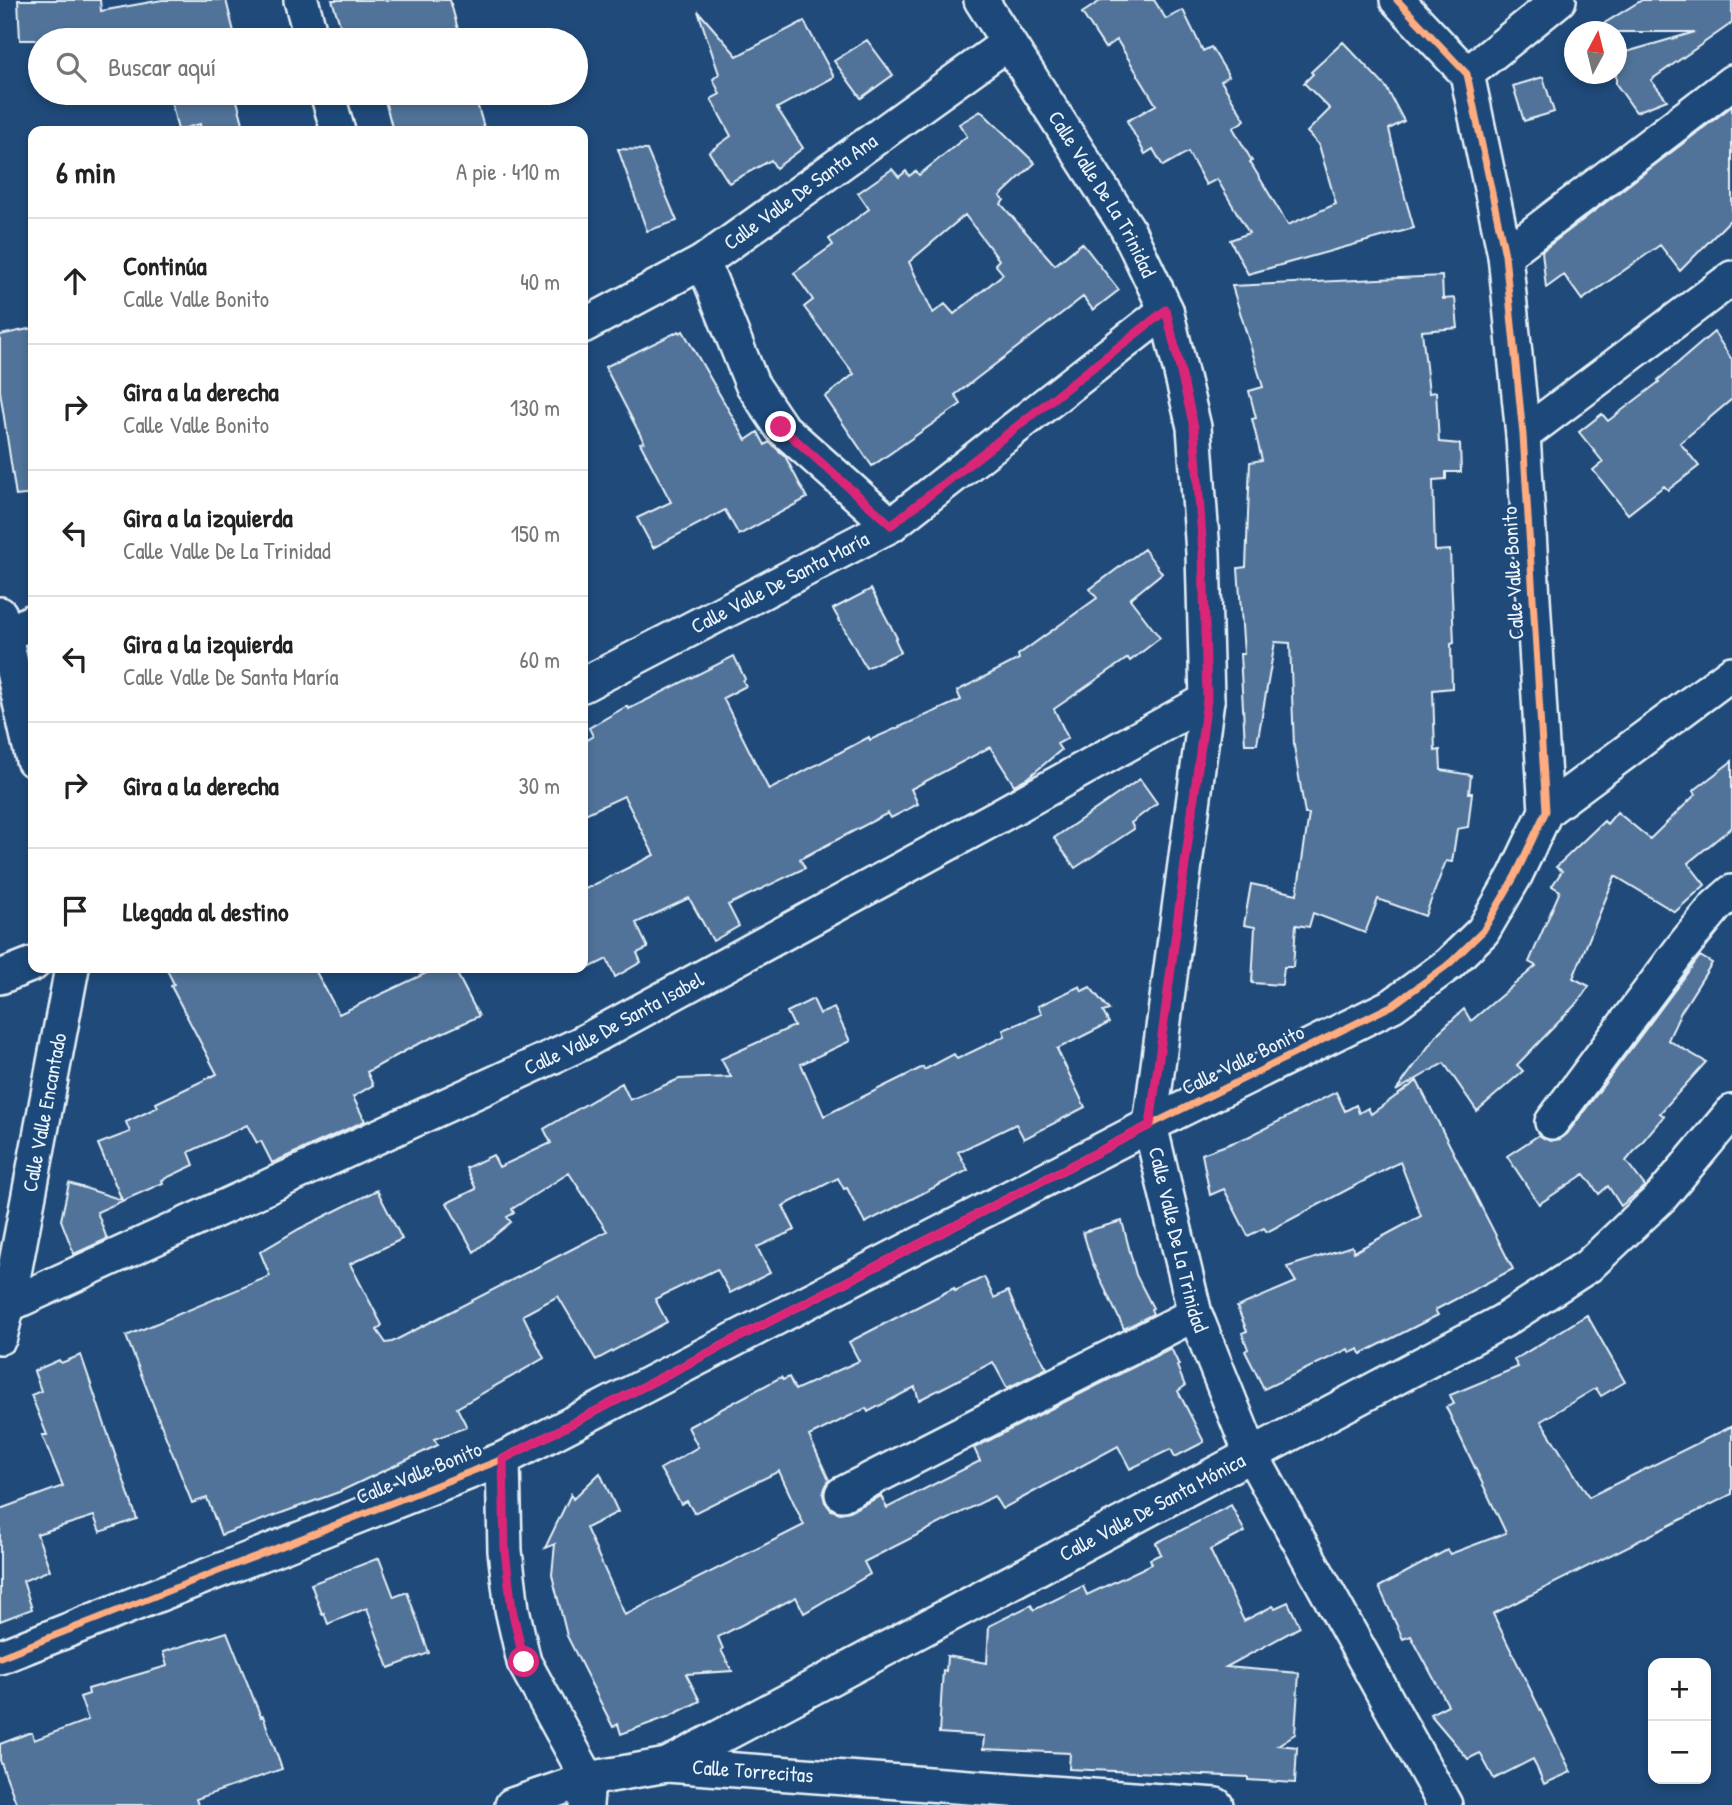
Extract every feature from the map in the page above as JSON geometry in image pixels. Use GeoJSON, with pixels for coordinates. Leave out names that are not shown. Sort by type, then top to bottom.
{"type":"FeatureCollection","features":[{"type":"Feature","properties":{"kind":"street"},"geometry":{"type":"LineString","coordinates":[[301,0],[309,28]]}},
{"type":"Feature","properties":{"kind":"street","name":"Calle Valle De La Trinidad"},"geometry":{"type":"LineString","coordinates":[[981,0],[1127,228],[1166,310],[1194,427],[1203,553],[1207,700],[1150,1125],[1195,1314],[1251,1454],[1446,1805]]}},
{"type":"Feature","properties":{"kind":"street"},"geometry":{"type":"LineString","coordinates":[[1397,0],[1467,74],[1559,0]]}},
{"type":"Feature","properties":{"kind":"street","name":"Calle Valle De Santa Ana"},"geometry":{"type":"LineString","coordinates":[[588,323],[703,262],[1008,43]]}},
{"type":"Feature","properties":{"kind":"street","name":"Calle Valle Bonito"},"geometry":{"type":"LineString","coordinates":[[0,1657],[503,1459],[1150,1125],[1393,1005],[1449,964],[1483,931],[1516,876],[1546,811],[1523,435],[1505,255],[1467,74]]}},
{"type":"Feature","properties":{"kind":"street"},"geometry":{"type":"LineString","coordinates":[[1505,255],[1732,82]]}},
{"type":"Feature","properties":{"kind":"street"},"geometry":{"type":"LineString","coordinates":[[330,105],[337,126]]}},
{"type":"Feature","properties":{"kind":"street"},"geometry":{"type":"LineString","coordinates":[[703,262],[752,384],[781,427],[891,525]]}},
{"type":"Feature","properties":{"kind":"street"},"geometry":{"type":"LineString","coordinates":[[1523,435],[1732,278]]}},
{"type":"Feature","properties":{"kind":"street","name":"Calle Valle De Santa María"},"geometry":{"type":"LineString","coordinates":[[588,682],[891,525],[1166,310]]}},
{"type":"Feature","properties":{"kind":"street"},"geometry":{"type":"LineString","coordinates":[[10,627],[28,731]]}},
{"type":"Feature","properties":{"kind":"street"},"geometry":{"type":"LineString","coordinates":[[1546,811],[1732,673]]}},
{"type":"Feature","properties":{"kind":"street","name":"Calle Valle De Santa Isabel"},"geometry":{"type":"LineString","coordinates":[[4,1307],[580,1044],[1207,700]]}},
{"type":"Feature","properties":{"kind":"street"},"geometry":{"type":"LineString","coordinates":[[1552,1122],[1681,950],[1716,906],[1732,892]]}},
{"type":"Feature","properties":{"kind":"street"},"geometry":{"type":"LineString","coordinates":[[0,976],[28,966]]}},
{"type":"Feature","properties":{"kind":"street","name":"Calle Valle Encantado"},"geometry":{"type":"LineString","coordinates":[[0,1337],[71,973]]}},
{"type":"Feature","properties":{"kind":"street","name":"Calle Valle De Santa Mónica"},"geometry":{"type":"LineString","coordinates":[[512,1805],[587,1792],[667,1765],[1503,1321],[1588,1266],[1661,1197],[1732,1112]]}},
{"type":"Feature","properties":{"kind":"street"},"geometry":{"type":"LineString","coordinates":[[842,1494],[1195,1314]]}},
{"type":"Feature","properties":{"kind":"street","name":"Calle Valle Bonito"},"geometry":{"type":"LineString","coordinates":[[503,1459],[505,1551],[512,1609],[524,1662],[587,1792]]}},
{"type":"Feature","properties":{"kind":"street","name":"Calle Torrecitas"},"geometry":{"type":"LineString","coordinates":[[667,1765],[1216,1805]]}},
{"type":"Feature","properties":{"kind":"building"},"geometry":{"type":"Polygon","coordinates":[[[18,0],[100,0],[101,11],[162,0],[226,0],[233,28],[28,28],[28,40],[20,40],[18,0]]]}},
{"type":"Feature","properties":{"kind":"building"},"geometry":{"type":"Polygon","coordinates":[[[332,0],[450,0],[458,28],[341,28],[332,0]]]}},
{"type":"Feature","properties":{"kind":"building"},"geometry":{"type":"Polygon","coordinates":[[[1102,0],[1154,0],[1166,19],[1183,10],[1203,51],[1211,47],[1229,76],[1221,81],[1245,120],[1233,128],[1288,225],[1336,204],[1319,145],[1307,132],[1330,109],[1304,83],[1313,74],[1311,72],[1343,42],[1386,87],[1404,121],[1389,129],[1414,228],[1248,274],[1230,240],[1249,233],[1217,179],[1206,185],[1188,152],[1163,166],[1153,149],[1145,154],[1127,121],[1156,105],[1117,40],[1105,48],[1082,13],[1102,0]]]}},
{"type":"Feature","properties":{"kind":"building"},"geometry":{"type":"Polygon","coordinates":[[[1642,0],[1732,0],[1732,23],[1651,80],[1667,100],[1636,112],[1616,84],[1627,84],[1627,52],[1695,32],[1627,32],[1627,21],[1608,21],[1642,0]]]}},
{"type":"Feature","properties":{"kind":"building"},"geometry":{"type":"Polygon","coordinates":[[[698,11],[737,56],[804,21],[834,77],[777,108],[803,148],[776,168],[771,160],[729,183],[709,152],[731,136],[711,99],[720,94],[713,79],[719,74],[698,11]]]}},
{"type":"Feature","properties":{"kind":"building"},"geometry":{"type":"Polygon","coordinates":[[[867,40],[893,75],[861,98],[834,61],[867,40]]]}},
{"type":"Feature","properties":{"kind":"building"},"geometry":{"type":"Polygon","coordinates":[[[1543,77],[1554,112],[1524,121],[1513,86],[1543,77]]]}},
{"type":"Feature","properties":{"kind":"building"},"geometry":{"type":"Polygon","coordinates":[[[172,105],[238,105],[244,126],[200,124],[177,126],[172,105]]]}},
{"type":"Feature","properties":{"kind":"building"},"geometry":{"type":"Polygon","coordinates":[[[386,105],[477,105],[484,126],[392,126],[386,105]]]}},
{"type":"Feature","properties":{"kind":"building"},"geometry":{"type":"Polygon","coordinates":[[[1732,106],[1732,218],[1680,271],[1660,245],[1582,300],[1564,275],[1546,288],[1542,251],[1732,106]]]}},
{"type":"Feature","properties":{"kind":"building"},"geometry":{"type":"Polygon","coordinates":[[[981,111],[1035,163],[1000,196],[1004,200],[1001,204],[1055,265],[1082,243],[1119,290],[1093,310],[1083,297],[955,395],[961,404],[872,466],[825,397],[854,374],[804,307],[813,300],[794,273],[833,245],[829,239],[869,209],[858,193],[892,169],[899,177],[906,171],[909,176],[916,171],[919,175],[967,136],[959,124],[981,111]],[[965,215],[909,262],[933,313],[945,304],[954,314],[1003,274],[995,264],[999,260],[965,215]]]}},
{"type":"Feature","properties":{"kind":"building"},"geometry":{"type":"Polygon","coordinates":[[[618,149],[647,150],[677,221],[647,231],[618,149]]]}},
{"type":"Feature","properties":{"kind":"building"},"geometry":{"type":"Polygon","coordinates":[[[1442,276],[1443,299],[1455,298],[1458,328],[1422,331],[1429,393],[1436,392],[1439,442],[1460,444],[1461,472],[1446,472],[1446,479],[1433,480],[1435,551],[1450,550],[1454,643],[1451,644],[1452,688],[1433,690],[1435,751],[1440,750],[1441,770],[1471,775],[1468,827],[1457,829],[1452,862],[1446,861],[1425,916],[1378,899],[1365,933],[1313,913],[1309,927],[1296,925],[1293,967],[1284,967],[1282,985],[1252,983],[1255,927],[1244,925],[1251,884],[1297,894],[1309,814],[1305,814],[1294,746],[1290,643],[1275,642],[1257,744],[1245,744],[1240,654],[1244,654],[1238,568],[1246,567],[1250,462],[1262,460],[1252,419],[1256,418],[1249,391],[1263,387],[1232,286],[1442,276]]]}},
{"type":"Feature","properties":{"kind":"building"},"geometry":{"type":"Polygon","coordinates":[[[28,329],[28,495],[16,496],[0,391],[0,335],[28,329]]]}},
{"type":"Feature","properties":{"kind":"building"},"geometry":{"type":"Polygon","coordinates":[[[683,331],[746,440],[758,432],[765,445],[769,442],[785,456],[807,498],[739,535],[725,510],[653,548],[637,518],[671,502],[605,367],[683,331]]]}},
{"type":"Feature","properties":{"kind":"building"},"geometry":{"type":"Polygon","coordinates":[[[1714,332],[1732,360],[1732,399],[1680,443],[1699,466],[1668,490],[1664,486],[1628,514],[1593,470],[1603,462],[1579,432],[1602,414],[1608,421],[1659,382],[1658,380],[1714,332]]]}},
{"type":"Feature","properties":{"kind":"building"},"geometry":{"type":"Polygon","coordinates":[[[1144,549],[1162,573],[1130,599],[1160,638],[1130,661],[1128,658],[1054,709],[1068,738],[1057,744],[1061,750],[1029,777],[1014,785],[990,747],[911,789],[918,804],[891,818],[888,813],[800,859],[805,868],[728,905],[739,926],[713,941],[689,898],[636,923],[648,948],[637,953],[641,962],[615,977],[607,959],[591,967],[588,961],[588,888],[654,855],[624,796],[588,813],[588,739],[593,736],[589,728],[627,706],[629,709],[734,656],[746,686],[723,698],[769,790],[869,737],[870,740],[961,700],[957,691],[1019,659],[1018,655],[1097,598],[1090,589],[1144,549]]]}},
{"type":"Feature","properties":{"kind":"building"},"geometry":{"type":"Polygon","coordinates":[[[871,589],[897,638],[895,639],[901,652],[866,668],[833,609],[871,589]]]}},
{"type":"Feature","properties":{"kind":"building"},"geometry":{"type":"Polygon","coordinates":[[[1732,761],[1732,827],[1688,863],[1705,885],[1675,912],[1615,876],[1573,978],[1589,986],[1578,1002],[1517,1065],[1523,1071],[1477,1111],[1444,1063],[1396,1091],[1439,1032],[1464,1009],[1471,1021],[1536,966],[1529,962],[1560,891],[1552,886],[1562,871],[1556,867],[1604,821],[1607,824],[1617,812],[1650,839],[1696,794],[1693,791],[1732,761]]]}},
{"type":"Feature","properties":{"kind":"building"},"geometry":{"type":"Polygon","coordinates":[[[1140,779],[1157,803],[1131,823],[1134,829],[1075,868],[1054,838],[1140,779]]]}},
{"type":"Feature","properties":{"kind":"building"},"geometry":{"type":"Polygon","coordinates":[[[1700,956],[1712,963],[1681,1012],[1668,1040],[1706,1062],[1660,1113],[1664,1116],[1626,1161],[1645,1186],[1621,1206],[1608,1186],[1599,1194],[1584,1174],[1539,1204],[1507,1156],[1539,1135],[1550,1141],[1567,1134],[1700,956]]]}},
{"type":"Feature","properties":{"kind":"building"},"geometry":{"type":"Polygon","coordinates":[[[168,973],[317,973],[339,1014],[426,973],[457,973],[479,1016],[414,1046],[367,1072],[373,1085],[353,1097],[365,1121],[272,1163],[261,1141],[257,1143],[247,1125],[189,1152],[194,1165],[162,1180],[163,1183],[97,1212],[107,1239],[74,1254],[61,1220],[69,1183],[122,1200],[98,1144],[130,1132],[126,1122],[158,1107],[156,1103],[217,1074],[171,986],[174,984],[168,973]]]}},
{"type":"Feature","properties":{"kind":"building"},"geometry":{"type":"Polygon","coordinates":[[[1080,986],[1082,991],[1090,987],[1109,1010],[1103,1012],[1109,1023],[1057,1049],[1085,1107],[1024,1139],[1016,1124],[958,1152],[968,1170],[865,1223],[847,1188],[844,1189],[838,1178],[783,1206],[795,1230],[757,1247],[770,1273],[730,1293],[717,1269],[655,1299],[667,1322],[596,1360],[558,1296],[523,1315],[544,1358],[457,1408],[467,1427],[434,1439],[438,1445],[339,1492],[221,1535],[207,1498],[192,1503],[126,1336],[270,1276],[260,1252],[299,1229],[377,1190],[402,1239],[350,1264],[382,1325],[377,1330],[386,1343],[392,1342],[607,1231],[569,1173],[512,1209],[514,1213],[507,1217],[511,1222],[474,1252],[447,1203],[476,1189],[466,1168],[493,1155],[499,1167],[551,1143],[544,1129],[622,1083],[630,1100],[679,1079],[731,1077],[721,1059],[794,1026],[787,1012],[813,999],[820,1014],[834,1008],[850,1041],[801,1064],[824,1116],[923,1067],[924,1070],[954,1054],[957,1059],[1005,1036],[1003,1030],[1042,1014],[1038,1006],[1080,986]]]}},
{"type":"Feature","properties":{"kind":"building"},"geometry":{"type":"Polygon","coordinates":[[[1417,1081],[1513,1269],[1435,1310],[1438,1315],[1361,1354],[1359,1349],[1350,1353],[1348,1349],[1264,1389],[1245,1351],[1248,1349],[1242,1333],[1247,1331],[1237,1307],[1296,1282],[1287,1267],[1352,1246],[1354,1252],[1421,1216],[1400,1162],[1267,1232],[1264,1228],[1248,1236],[1224,1189],[1210,1195],[1202,1154],[1248,1137],[1336,1092],[1345,1111],[1356,1105],[1359,1113],[1368,1108],[1371,1114],[1417,1081]]]}},
{"type":"Feature","properties":{"kind":"building"},"geometry":{"type":"Polygon","coordinates":[[[1122,1221],[1136,1275],[1153,1308],[1153,1314],[1124,1329],[1092,1262],[1083,1232],[1122,1221]]]}},
{"type":"Feature","properties":{"kind":"building"},"geometry":{"type":"Polygon","coordinates":[[[984,1277],[994,1298],[1008,1291],[1025,1331],[1047,1368],[1007,1388],[993,1362],[919,1400],[915,1387],[868,1412],[866,1408],[809,1436],[829,1480],[823,1494],[831,1510],[840,1513],[850,1511],[881,1496],[887,1508],[980,1461],[974,1448],[1171,1348],[1185,1386],[1178,1391],[1204,1442],[1175,1457],[1171,1449],[1130,1469],[1118,1446],[1002,1509],[994,1496],[864,1562],[870,1574],[804,1613],[796,1597],[718,1637],[723,1649],[721,1650],[732,1671],[686,1674],[700,1701],[670,1716],[621,1734],[618,1724],[613,1727],[567,1636],[552,1575],[555,1544],[545,1548],[571,1494],[573,1499],[600,1473],[618,1512],[586,1528],[625,1615],[804,1525],[779,1471],[694,1513],[687,1501],[681,1504],[660,1469],[698,1447],[688,1427],[781,1377],[783,1380],[789,1377],[795,1390],[859,1361],[849,1342],[954,1288],[955,1291],[984,1277]]]}},
{"type":"Feature","properties":{"kind":"building"},"geometry":{"type":"Polygon","coordinates":[[[1587,1315],[1625,1382],[1601,1396],[1596,1388],[1541,1421],[1589,1497],[1732,1426],[1732,1494],[1493,1614],[1571,1772],[1544,1784],[1533,1759],[1494,1779],[1480,1753],[1468,1759],[1430,1714],[1448,1705],[1411,1636],[1403,1639],[1379,1587],[1447,1550],[1450,1554],[1506,1533],[1446,1407],[1454,1404],[1450,1395],[1518,1367],[1514,1360],[1587,1315]]]}},
{"type":"Feature","properties":{"kind":"building"},"geometry":{"type":"Polygon","coordinates":[[[81,1355],[137,1519],[100,1532],[94,1516],[37,1534],[50,1570],[23,1581],[32,1609],[0,1621],[0,1509],[63,1486],[42,1435],[47,1435],[31,1395],[41,1391],[34,1371],[59,1360],[61,1363],[81,1355]]]}},
{"type":"Feature","properties":{"kind":"building"},"geometry":{"type":"Polygon","coordinates":[[[1231,1505],[1245,1532],[1210,1550],[1244,1621],[1273,1606],[1275,1608],[1288,1602],[1300,1627],[1226,1667],[1299,1673],[1295,1734],[1278,1745],[1297,1747],[1295,1783],[1248,1780],[1248,1777],[1069,1769],[1070,1753],[983,1749],[984,1736],[939,1733],[943,1670],[946,1671],[947,1656],[987,1663],[989,1626],[1031,1605],[1034,1610],[1083,1586],[1087,1595],[1152,1564],[1150,1559],[1161,1554],[1156,1543],[1231,1505]]]}},
{"type":"Feature","properties":{"kind":"building"},"geometry":{"type":"Polygon","coordinates":[[[379,1558],[394,1597],[407,1592],[429,1653],[389,1668],[367,1608],[328,1624],[311,1584],[379,1558]]]}},
{"type":"Feature","properties":{"kind":"building"},"geometry":{"type":"Polygon","coordinates":[[[227,1632],[261,1717],[263,1716],[282,1769],[196,1799],[198,1805],[17,1805],[0,1760],[0,1744],[29,1733],[32,1733],[34,1740],[88,1720],[80,1697],[89,1694],[88,1689],[167,1666],[163,1652],[227,1632]]]}},
{"type":"Feature","properties":{"kind":"cycle path"},"geometry":{"type":"LineString","coordinates":[[0,1657],[503,1459],[1150,1125],[1393,1005],[1449,964],[1483,931],[1515,876],[1546,811],[1523,435],[1505,255],[1467,74],[1397,0]]}},
{"type":"Feature","properties":{"kind":"route"},"geometry":{"type":"LineString","coordinates":[[524,1662],[512,1609],[505,1551],[503,1459],[1150,1125],[1207,700],[1203,553],[1194,427],[1166,310],[891,525],[781,427]]}}]}
